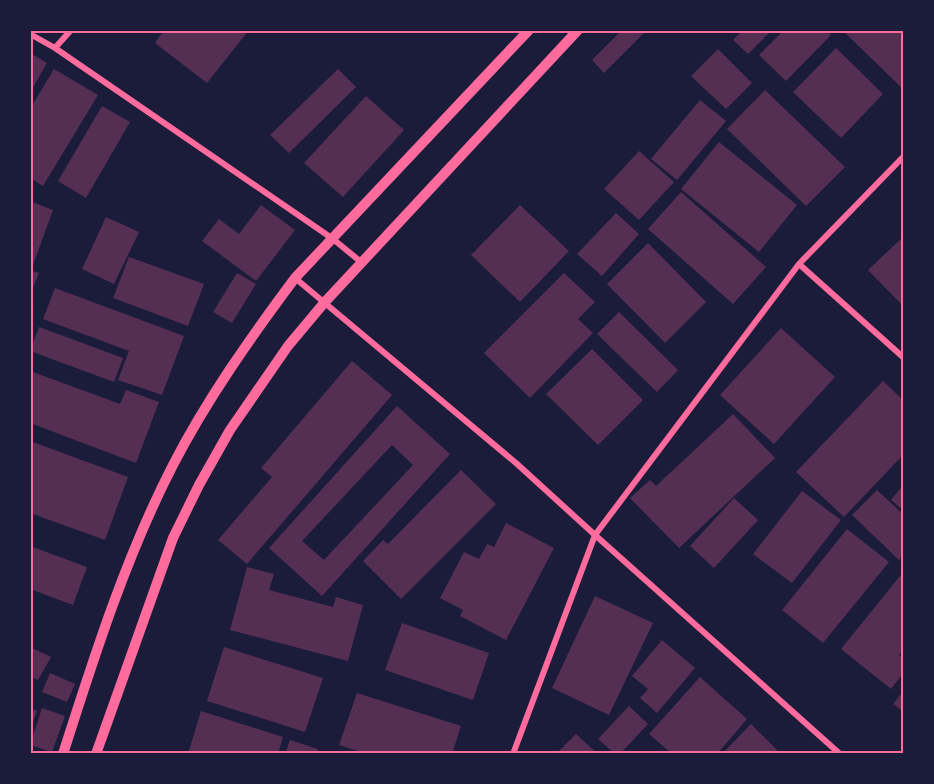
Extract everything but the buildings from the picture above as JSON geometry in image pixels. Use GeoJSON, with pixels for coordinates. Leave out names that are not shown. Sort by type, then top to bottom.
{"type":"FeatureCollection","features":[{"type":"Feature","properties":{"kind":"street"},"geometry":{"type":"LineString","coordinates":[[55,48],[71,30]]}},
{"type":"Feature","properties":{"kind":"street"},"geometry":{"type":"LineString","coordinates":[[63,754],[85,686],[146,521],[174,463],[262,323],[295,278],[529,30]]}},
{"type":"Feature","properties":{"kind":"street"},"geometry":{"type":"LineString","coordinates":[[96,754],[173,538],[230,430],[288,346],[324,303],[578,30]]}},
{"type":"Feature","properties":{"kind":"street"},"geometry":{"type":"LineString","coordinates":[[30,34],[55,48],[333,239],[361,262]]}},
{"type":"Feature","properties":{"kind":"street"},"geometry":{"type":"LineString","coordinates":[[513,754],[595,535],[799,264],[904,156]]}},
{"type":"Feature","properties":{"kind":"street"},"geometry":{"type":"LineString","coordinates":[[799,264],[904,358]]}},
{"type":"Feature","properties":{"kind":"street"},"geometry":{"type":"LineString","coordinates":[[295,278],[516,463],[840,754]]}}]}
